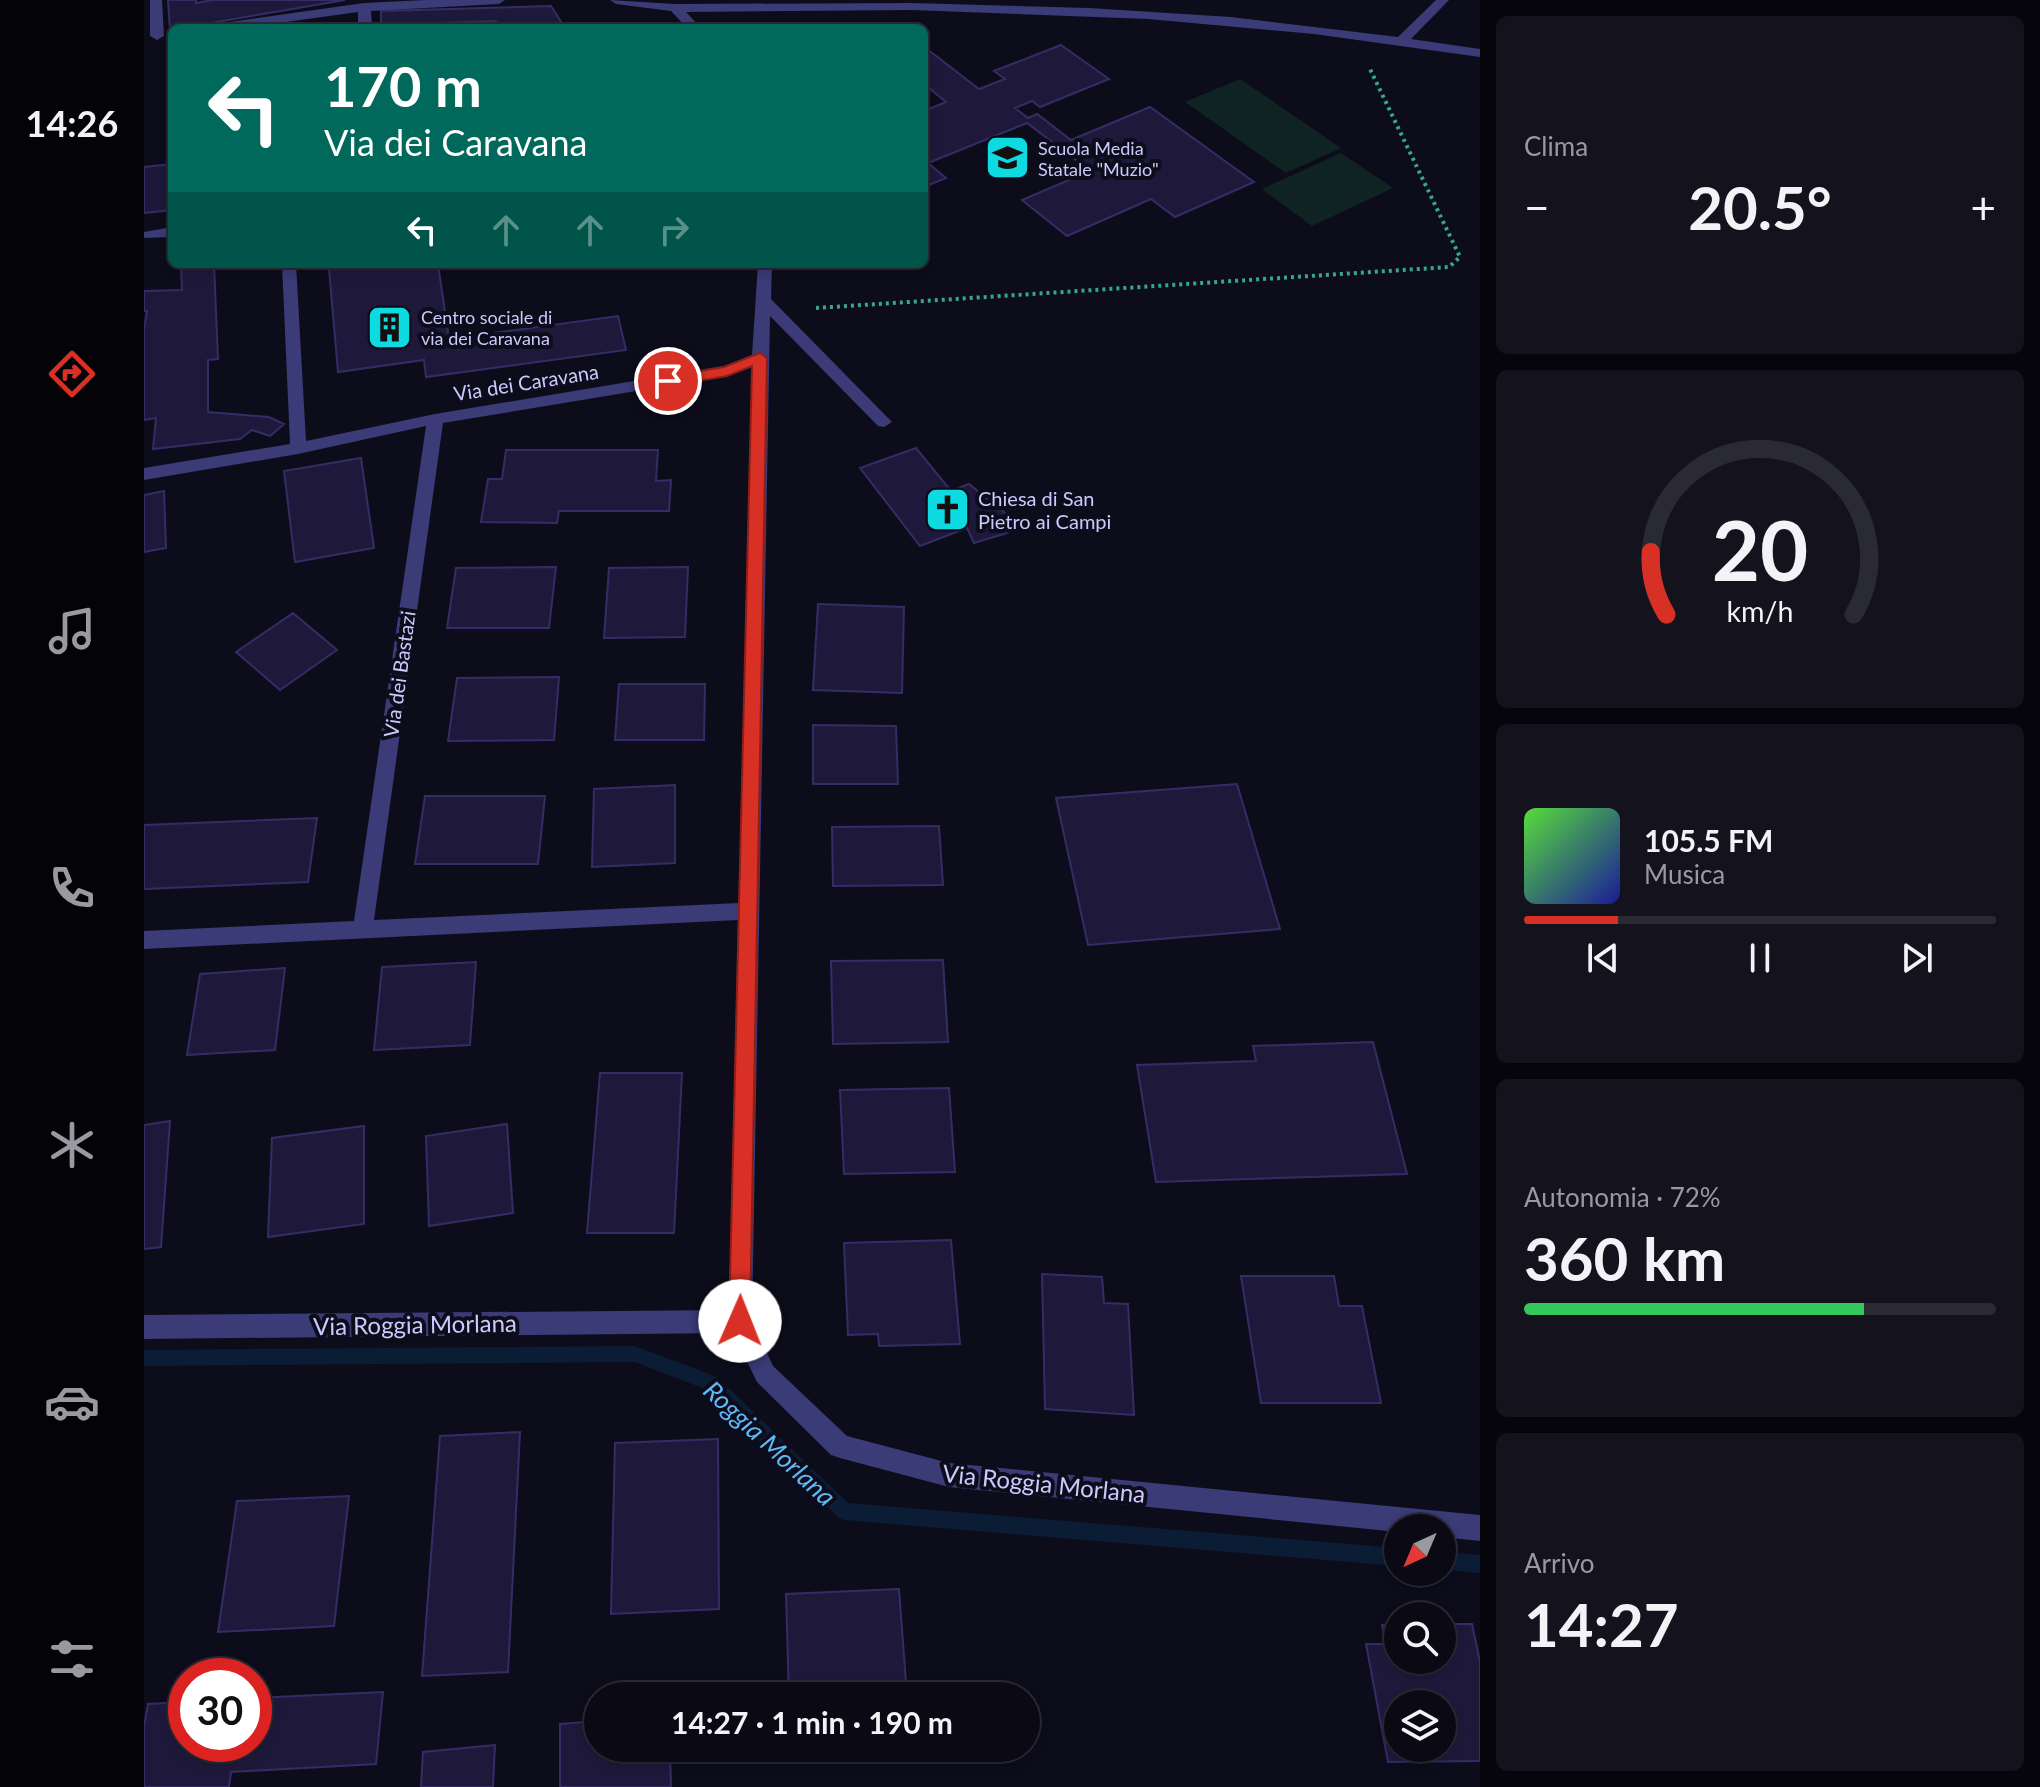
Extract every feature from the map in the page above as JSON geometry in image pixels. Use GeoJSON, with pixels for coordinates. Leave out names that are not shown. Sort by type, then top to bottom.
{"type":"FeatureCollection","features":[{"type":"Feature","properties":{"kind":"street"},"geometry":{"type":"LineString","coordinates":[[150,37],[156,0]]}},
{"type":"Feature","properties":{"kind":"street"},"geometry":{"type":"LineString","coordinates":[[243,24],[364,7],[499,0]]}},
{"type":"Feature","properties":{"kind":"street"},"geometry":{"type":"LineString","coordinates":[[616,0],[675,8],[940,7],[1150,15],[1354,35],[1480,53]]}},
{"type":"Feature","properties":{"kind":"street"},"geometry":{"type":"LineString","coordinates":[[1401,41],[1443,0]]}},
{"type":"Feature","properties":{"kind":"street"},"geometry":{"type":"LineString","coordinates":[[364,7],[365,24]]}},
{"type":"Feature","properties":{"kind":"street"},"geometry":{"type":"LineString","coordinates":[[675,8],[690,24]]}},
{"type":"Feature","properties":{"kind":"street"},"geometry":{"type":"LineString","coordinates":[[149,235],[168,233]]}},
{"type":"Feature","properties":{"kind":"street"},"geometry":{"type":"LineString","coordinates":[[289,268],[298,448]]}},
{"type":"Feature","properties":{"kind":"street"},"geometry":{"type":"LineString","coordinates":[[740,1321],[760,358],[765,268]]}},
{"type":"Feature","properties":{"kind":"street"},"geometry":{"type":"LineString","coordinates":[[764,301],[884,422]]}},
{"type":"Feature","properties":{"kind":"street","name":"Via dei Caravana"},"geometry":{"type":"LineString","coordinates":[[144,474],[298,448],[435,419],[727,371],[760,358]]}},
{"type":"Feature","properties":{"kind":"street","name":"Via dei Bastazi"},"geometry":{"type":"LineString","coordinates":[[363,928],[435,419]]}},
{"type":"Feature","properties":{"kind":"street"},"geometry":{"type":"LineString","coordinates":[[144,940],[749,911]]}},
{"type":"Feature","properties":{"kind":"street","name":"Via Roggia Morlana"},"geometry":{"type":"LineString","coordinates":[[144,1327],[740,1321],[765,1374],[840,1446],[949,1475],[1480,1528]]}},
{"type":"Feature","properties":{"kind":"path"},"geometry":{"type":"LineString","coordinates":[[764,301],[824,309],[1449,267],[1460,257],[1354,35]]}},
{"type":"Feature","properties":{"kind":"green space"},"geometry":{"type":"Polygon","coordinates":[[[1240,79],[1341,148],[1286,173],[1185,102],[1240,79]]]}},
{"type":"Feature","properties":{"kind":"green space"},"geometry":{"type":"Polygon","coordinates":[[[1341,153],[1393,188],[1312,226],[1262,189],[1341,153]]]}},
{"type":"Feature","properties":{"kind":"building"},"geometry":{"type":"Polygon","coordinates":[[[168,0],[196,0],[196,3],[212,0],[345,0],[205,24],[170,24],[168,0]]]}},
{"type":"Feature","properties":{"kind":"building"},"geometry":{"type":"Polygon","coordinates":[[[551,6],[562,24],[497,24],[496,21],[381,24],[381,11],[551,6]]]}},
{"type":"Feature","properties":{"kind":"building"},"geometry":{"type":"Polygon","coordinates":[[[1061,45],[1109,79],[1040,107],[1032,101],[1015,108],[1028,118],[1037,114],[1071,140],[1150,107],[1254,182],[1175,217],[1151,199],[1067,236],[1022,200],[1090,171],[1027,123],[928,163],[928,109],[946,102],[928,87],[928,53],[931,52],[979,89],[1005,79],[994,71],[1061,45]]]}},
{"type":"Feature","properties":{"kind":"building"},"geometry":{"type":"Polygon","coordinates":[[[928,163],[946,178],[928,185],[928,163]]]}},
{"type":"Feature","properties":{"kind":"building"},"geometry":{"type":"Polygon","coordinates":[[[168,164],[168,210],[144,213],[144,167],[168,164]]]}},
{"type":"Feature","properties":{"kind":"building"},"geometry":{"type":"Polygon","coordinates":[[[181,268],[214,268],[218,359],[208,360],[208,412],[269,417],[284,424],[270,436],[252,430],[240,439],[153,449],[156,418],[144,420],[144,329],[147,311],[144,311],[144,291],[182,290],[181,268]]]}},
{"type":"Feature","properties":{"kind":"building","name":"Centro sociale di via dei Caravana"},"geometry":{"type":"Polygon","coordinates":[[[439,268],[449,339],[618,316],[626,350],[426,377],[424,360],[338,372],[329,269],[439,268]]]}},
{"type":"Feature","properties":{"kind":"building","name":"Chiesa di San Pietro ai Campi"},"geometry":{"type":"Polygon","coordinates":[[[916,448],[951,491],[969,484],[1024,528],[974,543],[967,528],[920,546],[860,468],[916,448]]]}},
{"type":"Feature","properties":{"kind":"building"},"geometry":{"type":"Polygon","coordinates":[[[506,450],[658,450],[656,481],[671,480],[669,511],[559,511],[557,523],[481,522],[488,479],[502,479],[506,450]]]}},
{"type":"Feature","properties":{"kind":"building"},"geometry":{"type":"Polygon","coordinates":[[[361,458],[374,548],[295,562],[284,471],[361,458]]]}},
{"type":"Feature","properties":{"kind":"building"},"geometry":{"type":"Polygon","coordinates":[[[164,491],[166,548],[144,552],[144,495],[164,491]]]}},
{"type":"Feature","properties":{"kind":"building"},"geometry":{"type":"Polygon","coordinates":[[[556,567],[549,628],[447,628],[456,568],[556,567]]]}},
{"type":"Feature","properties":{"kind":"building"},"geometry":{"type":"Polygon","coordinates":[[[688,567],[685,637],[604,638],[609,568],[688,567]]]}},
{"type":"Feature","properties":{"kind":"building"},"geometry":{"type":"Polygon","coordinates":[[[818,604],[904,607],[902,693],[813,690],[818,604]]]}},
{"type":"Feature","properties":{"kind":"building"},"geometry":{"type":"Polygon","coordinates":[[[293,613],[337,650],[280,690],[236,652],[293,613]]]}},
{"type":"Feature","properties":{"kind":"building"},"geometry":{"type":"Polygon","coordinates":[[[559,677],[554,740],[448,741],[457,678],[559,677]]]}},
{"type":"Feature","properties":{"kind":"building"},"geometry":{"type":"Polygon","coordinates":[[[619,684],[705,684],[704,740],[615,740],[619,684]]]}},
{"type":"Feature","properties":{"kind":"building"},"geometry":{"type":"Polygon","coordinates":[[[813,725],[896,726],[898,784],[813,784],[813,725]]]}},
{"type":"Feature","properties":{"kind":"building"},"geometry":{"type":"Polygon","coordinates":[[[1237,784],[1280,929],[1088,945],[1056,798],[1237,784]]]}},
{"type":"Feature","properties":{"kind":"building"},"geometry":{"type":"Polygon","coordinates":[[[675,785],[675,863],[592,867],[594,789],[675,785]]]}},
{"type":"Feature","properties":{"kind":"building"},"geometry":{"type":"Polygon","coordinates":[[[425,796],[545,796],[538,864],[415,864],[425,796]]]}},
{"type":"Feature","properties":{"kind":"building"},"geometry":{"type":"Polygon","coordinates":[[[317,818],[308,882],[144,889],[144,825],[317,818]]]}},
{"type":"Feature","properties":{"kind":"building"},"geometry":{"type":"Polygon","coordinates":[[[939,826],[943,885],[833,886],[832,827],[939,826]]]}},
{"type":"Feature","properties":{"kind":"building"},"geometry":{"type":"Polygon","coordinates":[[[943,960],[948,1042],[833,1044],[831,961],[943,960]]]}},
{"type":"Feature","properties":{"kind":"building"},"geometry":{"type":"Polygon","coordinates":[[[476,962],[470,1045],[374,1050],[382,967],[476,962]]]}},
{"type":"Feature","properties":{"kind":"building"},"geometry":{"type":"Polygon","coordinates":[[[285,968],[275,1050],[187,1055],[200,974],[285,968]]]}},
{"type":"Feature","properties":{"kind":"building"},"geometry":{"type":"Polygon","coordinates":[[[1373,1042],[1407,1174],[1156,1182],[1137,1065],[1256,1061],[1253,1046],[1373,1042]]]}},
{"type":"Feature","properties":{"kind":"building"},"geometry":{"type":"Polygon","coordinates":[[[600,1073],[682,1073],[674,1233],[587,1233],[600,1073]]]}},
{"type":"Feature","properties":{"kind":"building"},"geometry":{"type":"Polygon","coordinates":[[[949,1088],[955,1172],[844,1174],[840,1090],[949,1088]]]}},
{"type":"Feature","properties":{"kind":"building"},"geometry":{"type":"Polygon","coordinates":[[[170,1121],[161,1247],[144,1249],[144,1125],[170,1121]]]}},
{"type":"Feature","properties":{"kind":"building"},"geometry":{"type":"Polygon","coordinates":[[[507,1124],[513,1213],[429,1226],[426,1136],[507,1124]]]}},
{"type":"Feature","properties":{"kind":"building"},"geometry":{"type":"Polygon","coordinates":[[[364,1126],[364,1224],[268,1237],[272,1138],[364,1126]]]}},
{"type":"Feature","properties":{"kind":"building"},"geometry":{"type":"Polygon","coordinates":[[[951,1240],[960,1344],[879,1346],[878,1334],[848,1335],[844,1243],[951,1240]]]}},
{"type":"Feature","properties":{"kind":"building"},"geometry":{"type":"Polygon","coordinates":[[[1042,1274],[1102,1277],[1104,1303],[1128,1304],[1134,1415],[1045,1409],[1042,1274]]]}},
{"type":"Feature","properties":{"kind":"building"},"geometry":{"type":"Polygon","coordinates":[[[1241,1276],[1334,1276],[1339,1306],[1362,1306],[1381,1403],[1261,1403],[1241,1276]]]}},
{"type":"Feature","properties":{"kind":"building"},"geometry":{"type":"Polygon","coordinates":[[[520,1432],[508,1672],[422,1676],[440,1436],[520,1432]]]}},
{"type":"Feature","properties":{"kind":"building"},"geometry":{"type":"Polygon","coordinates":[[[718,1439],[719,1609],[611,1614],[615,1443],[718,1439]]]}},
{"type":"Feature","properties":{"kind":"building"},"geometry":{"type":"Polygon","coordinates":[[[349,1496],[334,1626],[218,1632],[237,1501],[349,1496]]]}},
{"type":"Feature","properties":{"kind":"building"},"geometry":{"type":"Polygon","coordinates":[[[899,1589],[906,1682],[789,1682],[786,1594],[899,1589]]]}},
{"type":"Feature","properties":{"kind":"building"},"geometry":{"type":"Polygon","coordinates":[[[1456,1624],[1472,1624],[1480,1662],[1480,1761],[1456,1761],[1456,1690],[1384,1690],[1384,1741],[1366,1644],[1384,1644],[1384,1674],[1456,1674],[1456,1624]]]}},
{"type":"Feature","properties":{"kind":"building"},"geometry":{"type":"Polygon","coordinates":[[[383,1692],[376,1764],[231,1772],[229,1787],[144,1787],[144,1726],[148,1704],[168,1703],[168,1762],[272,1762],[272,1697],[383,1692]]]}},
{"type":"Feature","properties":{"kind":"building"},"geometry":{"type":"Polygon","coordinates":[[[584,1722],[584,1762],[670,1762],[671,1787],[560,1787],[560,1724],[584,1722]]]}},
{"type":"Feature","properties":{"kind":"building"},"geometry":{"type":"Polygon","coordinates":[[[495,1745],[493,1787],[421,1787],[423,1752],[495,1745]]]}},
{"type":"Feature","properties":{"kind":"waterway","name":"Roggia Morlana"},"geometry":{"type":"LineString","coordinates":[[144,1358],[635,1354],[711,1383],[844,1511],[1384,1556]]}},
{"type":"Feature","properties":{"kind":"waterway","name":"Roggia Morlana"},"geometry":{"type":"LineString","coordinates":[[1456,1562],[1480,1564]]}},
{"type":"Feature","properties":{"kind":"place","name":"Scuola Media Statale \"Muzio\""},"geometry":{"type":"Point","coordinates":[1007,158]}},
{"type":"Feature","properties":{"kind":"place","name":"Centro sociale di via dei Caravana"},"geometry":{"type":"Point","coordinates":[390,327]}},
{"type":"Feature","properties":{"kind":"place","name":"Chiesa di San Pietro ai Campi"},"geometry":{"type":"Point","coordinates":[947,510]}},
{"type":"Feature","properties":{"kind":"route"},"geometry":{"type":"LineString","coordinates":[[668,381],[727,371],[760,358],[740,1321]]}}]}
